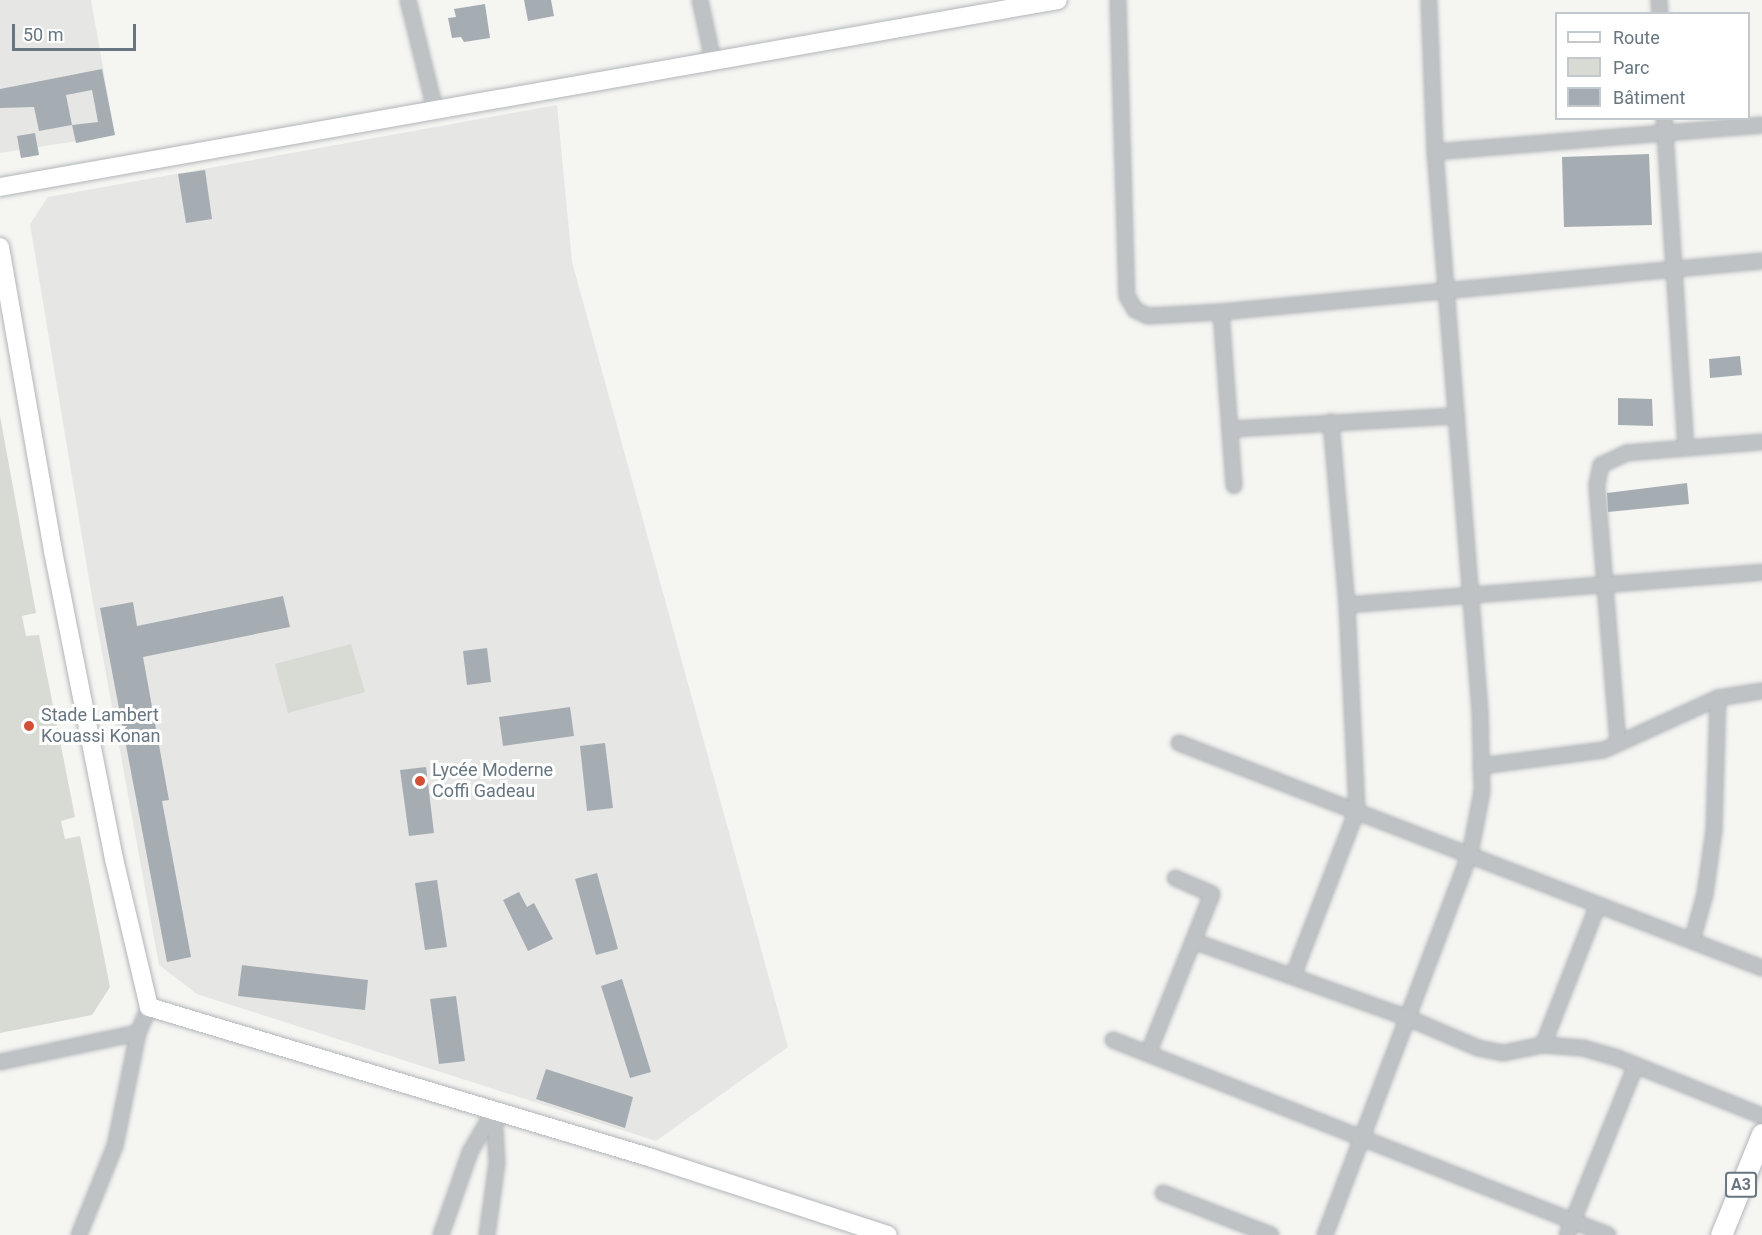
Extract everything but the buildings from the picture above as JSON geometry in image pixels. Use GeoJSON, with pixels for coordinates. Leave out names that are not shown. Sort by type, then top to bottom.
{"type":"FeatureCollection","features":[{"type":"Feature","properties":{"kind":"main road","name":"A3"},"geometry":{"type":"LineString","coordinates":[[1721,1235],[1762,1134]]}},
{"type":"Feature","properties":{"kind":"street"},"geometry":{"type":"LineString","coordinates":[[408,0],[435,109]]}},
{"type":"Feature","properties":{"kind":"street"},"geometry":{"type":"LineString","coordinates":[[700,0],[713,60]]}},
{"type":"Feature","properties":{"kind":"street"},"geometry":{"type":"LineString","coordinates":[[0,186],[1058,0]]}},
{"type":"Feature","properties":{"kind":"street"},"geometry":{"type":"LineString","coordinates":[[1118,0],[1127,296],[1135,310],[1148,315],[1221,312],[1677,267],[1762,261]]}},
{"type":"Feature","properties":{"kind":"street"},"geometry":{"type":"LineString","coordinates":[[1325,1235],[1470,854],[1482,791],[1472,593],[1435,152],[1429,0]]}},
{"type":"Feature","properties":{"kind":"street"},"geometry":{"type":"LineString","coordinates":[[1435,152],[1665,126],[1762,125]]}},
{"type":"Feature","properties":{"kind":"street"},"geometry":{"type":"LineString","coordinates":[[1665,126],[1677,267],[1686,448]]}},
{"type":"Feature","properties":{"kind":"street"},"geometry":{"type":"LineString","coordinates":[[0,247],[53,551],[114,859],[149,1007],[138,1034],[115,1146],[79,1235]]}},
{"type":"Feature","properties":{"kind":"street"},"geometry":{"type":"LineString","coordinates":[[1221,312],[1234,486]]}},
{"type":"Feature","properties":{"kind":"street"},"geometry":{"type":"LineString","coordinates":[[1231,429],[1457,416]]}},
{"type":"Feature","properties":{"kind":"street"},"geometry":{"type":"LineString","coordinates":[[1293,976],[1357,810],[1347,605],[1331,422]]}},
{"type":"Feature","properties":{"kind":"street"},"geometry":{"type":"LineString","coordinates":[[1618,744],[1597,485],[1601,465],[1627,453],[1762,442]]}},
{"type":"Feature","properties":{"kind":"street"},"geometry":{"type":"LineString","coordinates":[[1347,605],[1472,593],[1762,572]]}},
{"type":"Feature","properties":{"kind":"street"},"geometry":{"type":"LineString","coordinates":[[1481,766],[1604,750],[1718,698],[1762,691]]}},
{"type":"Feature","properties":{"kind":"street"},"geometry":{"type":"LineString","coordinates":[[1692,941],[1705,894],[1714,830],[1718,698]]}},
{"type":"Feature","properties":{"kind":"street"},"geometry":{"type":"LineString","coordinates":[[1179,743],[1762,968]]}},
{"type":"Feature","properties":{"kind":"street"},"geometry":{"type":"LineString","coordinates":[[1148,1054],[1212,894],[1175,878]]}},
{"type":"Feature","properties":{"kind":"street"},"geometry":{"type":"LineString","coordinates":[[1543,1045],[1598,904]]}},
{"type":"Feature","properties":{"kind":"street"},"geometry":{"type":"LineString","coordinates":[[1193,941],[1408,1018],[1478,1048],[1503,1053],[1543,1045],[1583,1047],[1636,1065],[1762,1116]]}},
{"type":"Feature","properties":{"kind":"street"},"geometry":{"type":"LineString","coordinates":[[149,1007],[494,1111],[888,1235]]}},
{"type":"Feature","properties":{"kind":"street"},"geometry":{"type":"LineString","coordinates":[[0,1062],[138,1034]]}},
{"type":"Feature","properties":{"kind":"street"},"geometry":{"type":"LineString","coordinates":[[1113,1040],[1608,1235]]}},
{"type":"Feature","properties":{"kind":"street"},"geometry":{"type":"LineString","coordinates":[[1567,1235],[1636,1065]]}},
{"type":"Feature","properties":{"kind":"street"},"geometry":{"type":"LineString","coordinates":[[441,1235],[471,1152],[494,1111]]}},
{"type":"Feature","properties":{"kind":"street"},"geometry":{"type":"LineString","coordinates":[[487,1235],[497,1163],[494,1111]]}},
{"type":"Feature","properties":{"kind":"street"},"geometry":{"type":"LineString","coordinates":[[1163,1193],[1271,1235]]}},
{"type":"Feature","properties":{"kind":"shaded area"},"geometry":{"type":"Polygon","coordinates":[[[0,0],[91,0],[115,135],[38,147],[39,155],[21,158],[19,150],[0,153],[0,0]]]}},
{"type":"Feature","properties":{"kind":"shaded area","name":"Lycée Moderne Coffi Gadeau"},"geometry":{"type":"Polygon","coordinates":[[[557,105],[572,262],[788,1047],[656,1141],[197,994],[159,965],[92,597],[30,224],[48,197],[557,105]]]}},
{"type":"Feature","properties":{"kind":"green space","name":"Stade Lambert Kouassi Konan"},"geometry":{"type":"Polygon","coordinates":[[[0,416],[36,613],[22,616],[26,636],[39,635],[75,817],[61,821],[65,839],[80,836],[110,987],[92,1015],[0,1033],[0,416]]]}},
{"type":"Feature","properties":{"kind":"green space"},"geometry":{"type":"Polygon","coordinates":[[[351,644],[365,692],[288,713],[275,664],[351,644]]]}},
{"type":"Feature","properties":{"kind":"place","name":"Stade Lambert Kouassi Konan"},"geometry":{"type":"Point","coordinates":[29,726]}},
{"type":"Feature","properties":{"kind":"place","name":"Lycée Moderne Coffi Gadeau"},"geometry":{"type":"Point","coordinates":[420,781]}}]}
